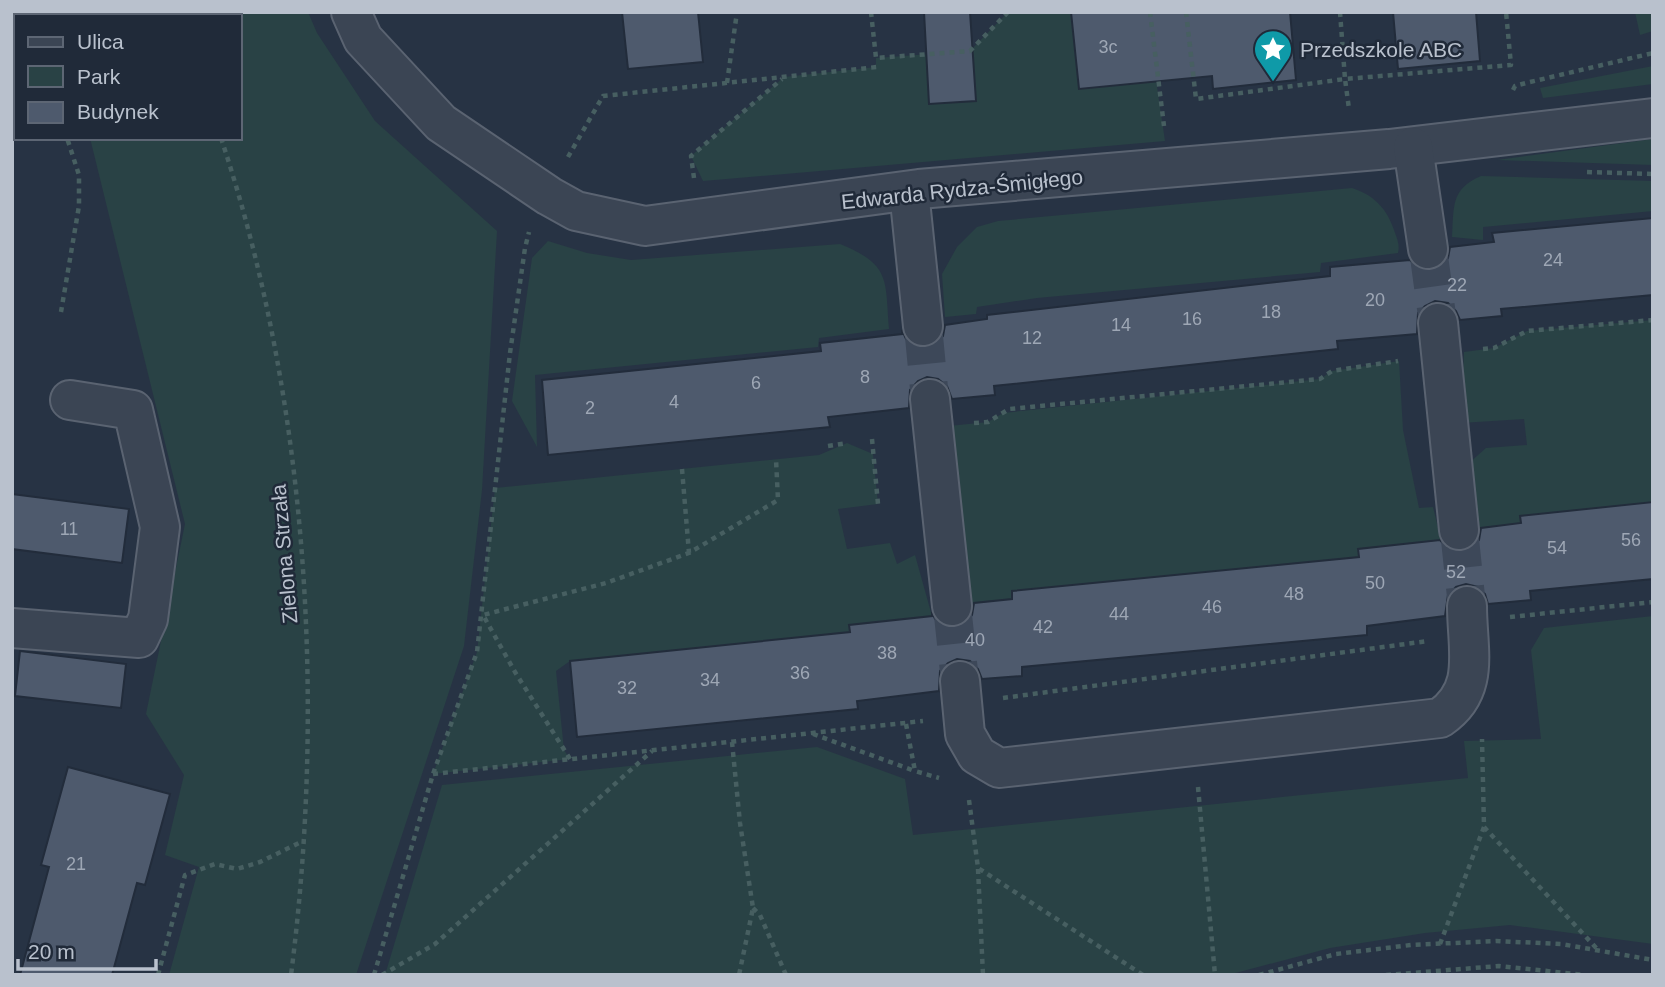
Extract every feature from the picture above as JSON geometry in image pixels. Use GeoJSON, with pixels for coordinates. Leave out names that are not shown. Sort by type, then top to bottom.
{"type":"FeatureCollection","features":[{"type":"Feature","properties":{"kind":"street","name":"Edwarda Rydza-Śmigłego"},"geometry":{"type":"LineString","coordinates":[[351,12],[363,39],[441,123],[549,196],[576,211],[645,226],[909,191],[1413,146],[1653,118]]}},
{"type":"Feature","properties":{"kind":"street"},"geometry":{"type":"LineString","coordinates":[[1413,146],[1428,249]]}},
{"type":"Feature","properties":{"kind":"street"},"geometry":{"type":"LineString","coordinates":[[909,191],[923,326]]}},
{"type":"Feature","properties":{"kind":"street"},"geometry":{"type":"LineString","coordinates":[[1438,323],[1459,530]]}},
{"type":"Feature","properties":{"kind":"street"},"geometry":{"type":"LineString","coordinates":[[12,628],[139,638],[148,619],[160,527],[133,410],[70,400]]}},
{"type":"Feature","properties":{"kind":"street"},"geometry":{"type":"LineString","coordinates":[[932,413],[952,606]]}},
{"type":"Feature","properties":{"kind":"street"},"geometry":{"type":"LineString","coordinates":[[961,698],[965,734],[977,755],[999,768],[1440,718],[1453,710],[1469,681],[1467,621]]}},
{"type":"Feature","properties":{"kind":"path"},"geometry":{"type":"LineString","coordinates":[[727,83],[737,12]]}},
{"type":"Feature","properties":{"kind":"path"},"geometry":{"type":"LineString","coordinates":[[871,12],[876,58],[970,51],[1008,12]]}},
{"type":"Feature","properties":{"kind":"path"},"geometry":{"type":"LineString","coordinates":[[1150,12],[1164,130]]}},
{"type":"Feature","properties":{"kind":"path"},"geometry":{"type":"LineString","coordinates":[[1186,12],[1196,99],[1345,79],[1511,65],[1506,12]]}},
{"type":"Feature","properties":{"kind":"path"},"geometry":{"type":"LineString","coordinates":[[1340,12],[1349,111]]}},
{"type":"Feature","properties":{"kind":"path"},"geometry":{"type":"LineString","coordinates":[[564,164],[603,96],[877,67]]}},
{"type":"Feature","properties":{"kind":"path"},"geometry":{"type":"LineString","coordinates":[[695,182],[691,156],[784,77]]}},
{"type":"Feature","properties":{"kind":"path"},"geometry":{"type":"LineString","coordinates":[[61,312],[79,206],[79,175],[68,140]]}},
{"type":"Feature","properties":{"kind":"path","name":"Zielona Strzała"},"geometry":{"type":"LineString","coordinates":[[222,140],[262,281],[287,418],[301,549],[308,663],[303,841],[291,975]]}},
{"type":"Feature","properties":{"kind":"path"},"geometry":{"type":"LineString","coordinates":[[1575,172],[1653,174]]}},
{"type":"Feature","properties":{"kind":"path"},"geometry":{"type":"LineString","coordinates":[[374,975],[433,774],[477,652],[521,272]]}},
{"type":"Feature","properties":{"kind":"path"},"geometry":{"type":"LineString","coordinates":[[1474,350],[1494,348],[1527,331],[1653,320]]}},
{"type":"Feature","properties":{"kind":"path"},"geometry":{"type":"LineString","coordinates":[[932,413],[988,422],[1009,409],[1320,379],[1332,371],[1349,368]]}},
{"type":"Feature","properties":{"kind":"path"},"geometry":{"type":"LineString","coordinates":[[872,439],[878,504]]}},
{"type":"Feature","properties":{"kind":"path"},"geometry":{"type":"LineString","coordinates":[[828,446],[846,443]]}},
{"type":"Feature","properties":{"kind":"path"},"geometry":{"type":"LineString","coordinates":[[482,615],[606,583],[689,553],[778,500],[776,459]]}},
{"type":"Feature","properties":{"kind":"path"},"geometry":{"type":"LineString","coordinates":[[682,469],[689,553]]}},
{"type":"Feature","properties":{"kind":"path"},"geometry":{"type":"LineString","coordinates":[[433,774],[906,724],[961,698],[981,701],[1467,621],[1653,603]]}},
{"type":"Feature","properties":{"kind":"path"},"geometry":{"type":"LineString","coordinates":[[482,615],[570,759]]}},
{"type":"Feature","properties":{"kind":"path"},"geometry":{"type":"LineString","coordinates":[[906,724],[915,771]]}},
{"type":"Feature","properties":{"kind":"path"},"geometry":{"type":"LineString","coordinates":[[812,734],[941,778]]}},
{"type":"Feature","properties":{"kind":"path"},"geometry":{"type":"LineString","coordinates":[[732,742],[740,823],[753,908],[739,975]]}},
{"type":"Feature","properties":{"kind":"path"},"geometry":{"type":"LineString","coordinates":[[382,975],[435,944],[653,750]]}},
{"type":"Feature","properties":{"kind":"path"},"geometry":{"type":"LineString","coordinates":[[1440,944],[1483,827],[1483,766]]}},
{"type":"Feature","properties":{"kind":"path"},"geometry":{"type":"LineString","coordinates":[[1199,796],[1215,975]]}},
{"type":"Feature","properties":{"kind":"path"},"geometry":{"type":"LineString","coordinates":[[970,800],[978,868],[983,975]]}},
{"type":"Feature","properties":{"kind":"path"},"geometry":{"type":"LineString","coordinates":[[1483,827],[1599,951]]}},
{"type":"Feature","properties":{"kind":"path"},"geometry":{"type":"LineString","coordinates":[[158,975],[185,875],[215,864],[237,869],[260,862],[303,841]]}},
{"type":"Feature","properties":{"kind":"path"},"geometry":{"type":"LineString","coordinates":[[978,868],[1143,975]]}},
{"type":"Feature","properties":{"kind":"path"},"geometry":{"type":"LineString","coordinates":[[753,908],[760,915],[786,975]]}},
{"type":"Feature","properties":{"kind":"path"},"geometry":{"type":"LineString","coordinates":[[1259,975],[1336,954],[1440,944],[1509,941],[1561,944],[1653,960]]}},
{"type":"Feature","properties":{"kind":"path"},"geometry":{"type":"LineString","coordinates":[[1386,975],[1499,966],[1586,975]]}},
{"type":"Feature","properties":{"kind":"green space"},"geometry":{"type":"Polygon","coordinates":[[[308,12],[317,33],[375,121],[497,231],[482,490],[464,646],[356,975],[169,975],[199,867],[165,855],[184,775],[146,714],[185,524],[90,140],[242,140],[242,14],[60,14],[308,12]]]}},
{"type":"Feature","properties":{"kind":"green space"},"geometry":{"type":"Polygon","coordinates":[[[1008,12],[1146,12],[1165,141],[703,181],[691,156],[784,77],[876,67],[876,58],[970,51],[1008,12]]]}},
{"type":"Feature","properties":{"kind":"green space"},"geometry":{"type":"Polygon","coordinates":[[[1635,12],[1653,12],[1653,31],[1640,35],[1635,12]]]}},
{"type":"Feature","properties":{"kind":"green space"},"geometry":{"type":"Polygon","coordinates":[[[1653,66],[1653,84],[1543,98],[1540,88],[1653,66]]]}},
{"type":"Feature","properties":{"kind":"green space"},"geometry":{"type":"Polygon","coordinates":[[[1653,139],[1653,165],[1497,160],[1653,139]]]}},
{"type":"Feature","properties":{"kind":"green space"},"geometry":{"type":"Polygon","coordinates":[[[1481,176],[1653,181],[1653,211],[1483,227],[1483,240],[1452,237],[1454,208],[1459,193],[1471,181],[1481,176]]]}},
{"type":"Feature","properties":{"kind":"green space"},"geometry":{"type":"Polygon","coordinates":[[[1352,188],[1373,199],[1383,209],[1397,239],[1398,253],[1321,263],[1320,272],[1037,298],[977,307],[976,314],[945,317],[942,274],[957,247],[977,227],[998,221],[1352,188]]]}},
{"type":"Feature","properties":{"kind":"green space"},"geometry":{"type":"Polygon","coordinates":[[[548,241],[587,253],[631,260],[840,244],[869,259],[877,267],[885,286],[889,329],[819,338],[818,347],[535,375],[537,447],[512,401],[532,258],[548,241]]]}},
{"type":"Feature","properties":{"kind":"green space"},"geometry":{"type":"Polygon","coordinates":[[[1653,320],[1653,502],[1521,516],[1521,523],[1476,528],[1468,464],[1486,448],[1527,445],[1524,419],[1461,423],[1464,352],[1494,348],[1527,331],[1653,320]]]}},
{"type":"Feature","properties":{"kind":"green space"},"geometry":{"type":"Polygon","coordinates":[[[1399,361],[1403,430],[1419,508],[1433,507],[1441,540],[1358,549],[1359,557],[1012,591],[1012,599],[966,604],[949,426],[988,422],[1003,413],[1320,379],[1332,371],[1399,361]]]}},
{"type":"Feature","properties":{"kind":"green space"},"geometry":{"type":"Polygon","coordinates":[[[847,443],[873,454],[878,504],[838,509],[847,549],[890,543],[897,564],[915,555],[932,616],[849,625],[850,632],[570,661],[556,671],[564,750],[570,759],[433,774],[477,652],[495,488],[819,455],[847,443]]]}},
{"type":"Feature","properties":{"kind":"green space"},"geometry":{"type":"Polygon","coordinates":[[[1653,616],[1653,944],[1510,925],[1425,933],[1330,948],[1228,975],[385,975],[442,785],[817,747],[905,779],[913,835],[1468,778],[1464,741],[1541,739],[1531,650],[1544,628],[1653,616]]]}},
{"type":"Feature","properties":{"kind":"building"},"geometry":{"type":"Polygon","coordinates":[[[622,12],[698,12],[703,62],[628,69],[622,12]]]}},
{"type":"Feature","properties":{"kind":"building"},"geometry":{"type":"Polygon","coordinates":[[[924,12],[970,12],[976,101],[929,104],[924,12]]]}},
{"type":"Feature","properties":{"kind":"building"},"geometry":{"type":"Polygon","coordinates":[[[1071,12],[1290,12],[1296,80],[1213,89],[1212,76],[1079,89],[1071,12]]]}},
{"type":"Feature","properties":{"kind":"building"},"geometry":{"type":"Polygon","coordinates":[[[1393,12],[1476,12],[1480,61],[1398,69],[1393,12]]]}},
{"type":"Feature","properties":{"kind":"building"},"geometry":{"type":"Polygon","coordinates":[[[1653,218],[1653,295],[1501,309],[1502,316],[1460,320],[1448,303],[1435,301],[1418,313],[1417,334],[1337,341],[1338,349],[994,386],[995,395],[952,399],[947,386],[938,379],[927,377],[918,381],[910,390],[909,408],[828,417],[830,427],[548,455],[542,380],[821,351],[820,343],[902,334],[902,330],[913,346],[926,348],[943,336],[945,325],[987,319],[987,315],[1330,276],[1330,267],[1410,260],[1419,269],[1432,270],[1442,266],[1448,258],[1450,247],[1494,242],[1492,233],[1653,218]]]}},
{"type":"Feature","properties":{"kind":"building"},"geometry":{"type":"Polygon","coordinates":[[[12,494],[129,509],[122,563],[12,549],[12,494]]]}},
{"type":"Feature","properties":{"kind":"building"},"geometry":{"type":"Polygon","coordinates":[[[1653,502],[1653,579],[1530,591],[1531,600],[1488,604],[1485,594],[1478,587],[1466,584],[1456,587],[1448,595],[1445,616],[1367,626],[1367,635],[1022,667],[1022,676],[982,679],[978,669],[970,661],[957,659],[940,671],[939,691],[857,701],[858,709],[577,737],[570,661],[850,632],[849,625],[932,616],[932,612],[943,626],[955,628],[964,624],[972,615],[974,603],[1012,599],[1012,591],[1359,557],[1358,549],[1440,540],[1449,550],[1462,552],[1479,540],[1481,528],[1521,523],[1520,516],[1653,502]]]}},
{"type":"Feature","properties":{"kind":"building"},"geometry":{"type":"Polygon","coordinates":[[[20,651],[126,664],[121,708],[15,696],[20,651]]]}},
{"type":"Feature","properties":{"kind":"building"},"geometry":{"type":"Polygon","coordinates":[[[68,767],[170,794],[145,885],[137,883],[112,975],[20,975],[49,867],[41,865],[68,767]]]}},
{"type":"Feature","properties":{"kind":"tunnel"},"geometry":{"type":"LineString","coordinates":[[1428,249],[1438,323]]}},
{"type":"Feature","properties":{"kind":"tunnel"},"geometry":{"type":"LineString","coordinates":[[923,326],[930,399]]}},
{"type":"Feature","properties":{"kind":"tunnel"},"geometry":{"type":"LineString","coordinates":[[1459,530],[1467,606]]}},
{"type":"Feature","properties":{"kind":"tunnel"},"geometry":{"type":"LineString","coordinates":[[952,606],[960,681]]}},
{"type":"Feature","properties":{"kind":"place","name":"Przedszkole ABC"},"geometry":{"type":"Point","coordinates":[1273,83]}}]}
